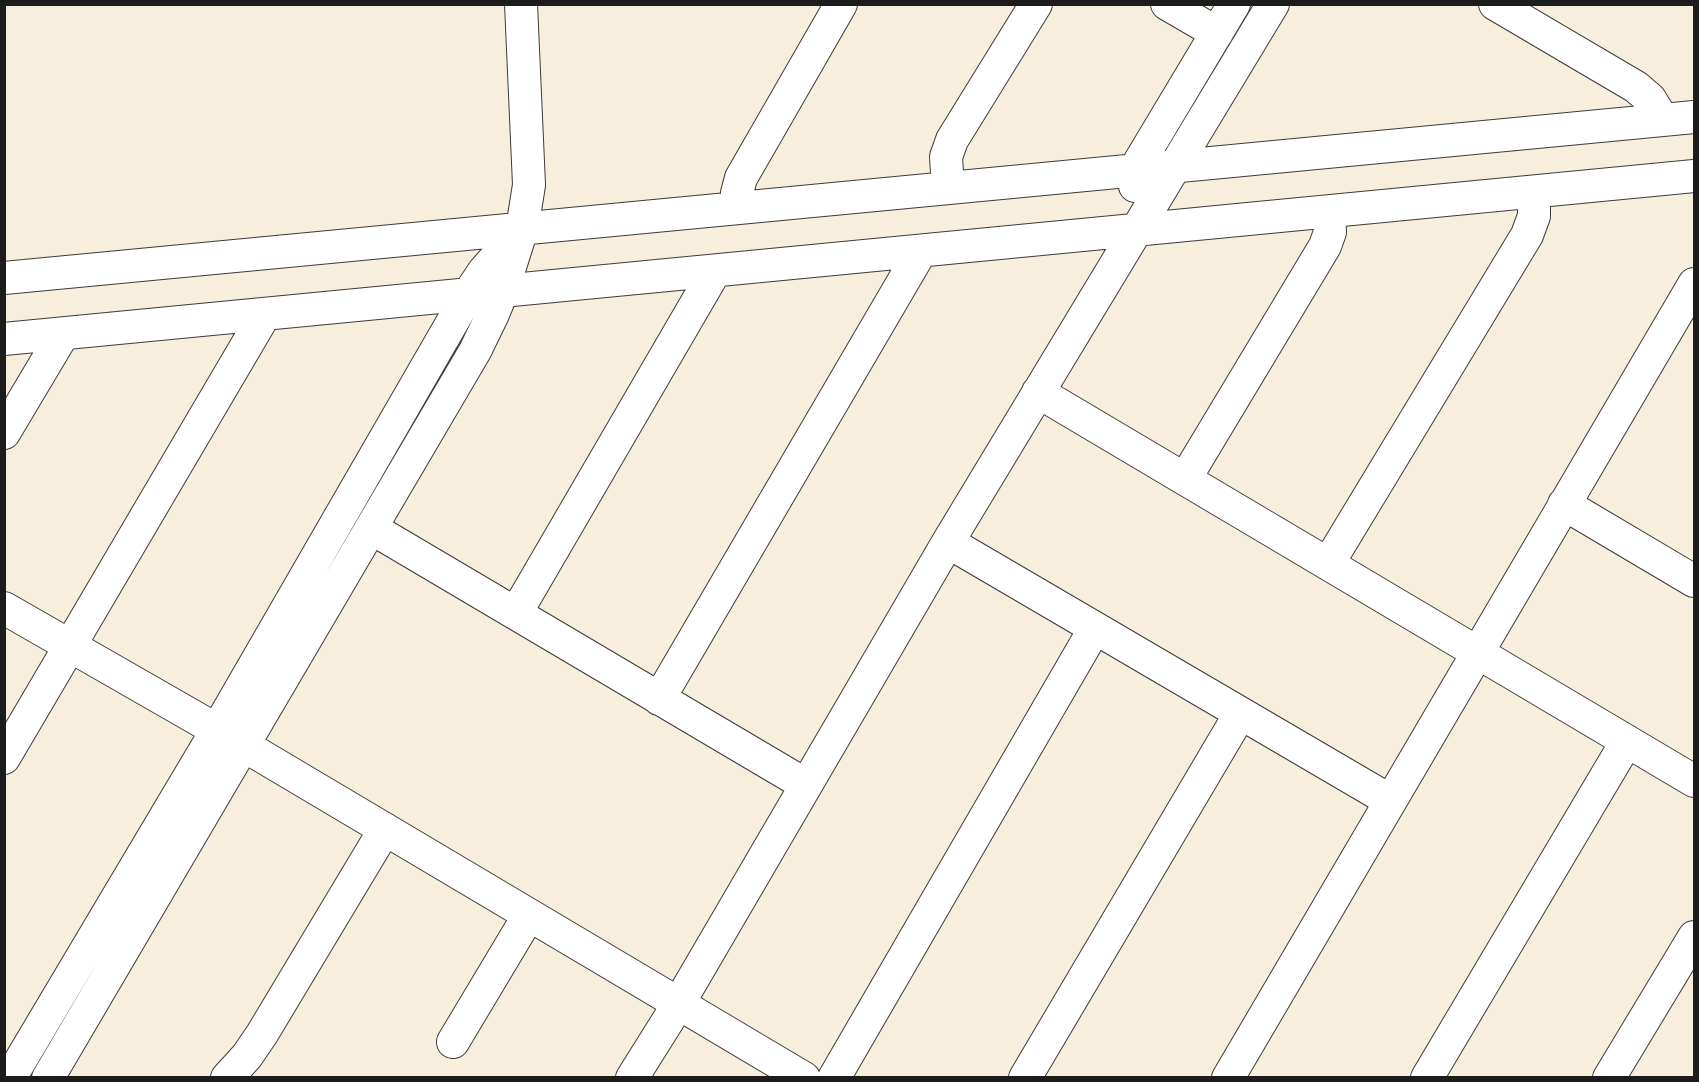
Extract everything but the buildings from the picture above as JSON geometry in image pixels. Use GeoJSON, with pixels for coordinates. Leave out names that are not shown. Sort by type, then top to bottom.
{"type":"FeatureCollection","features":[{"type":"Feature","properties":{"kind":"street"},"geometry":{"type":"LineString","coordinates":[[10,1077],[230,737],[371,528],[475,351],[502,292],[522,229],[529,185],[521,4]]}},
{"type":"Feature","properties":{"kind":"street"},"geometry":{"type":"LineString","coordinates":[[739,208],[737,194],[741,178],[841,4]]}},
{"type":"Feature","properties":{"kind":"street"},"geometry":{"type":"LineString","coordinates":[[948,188],[946,157],[952,140],[1036,4]]}},
{"type":"Feature","properties":{"kind":"street"},"geometry":{"type":"LineString","coordinates":[[1167,4],[1217,33]]}},
{"type":"Feature","properties":{"kind":"street"},"geometry":{"type":"LineString","coordinates":[[1136,230],[1134,171],[1234,4]]}},
{"type":"Feature","properties":{"kind":"street"},"geometry":{"type":"LineString","coordinates":[[632,1077],[679,1003],[948,542],[1273,4]]}},
{"type":"Feature","properties":{"kind":"street"},"geometry":{"type":"LineString","coordinates":[[1495,4],[1636,87],[1650,99],[1663,120]]}},
{"type":"Feature","properties":{"kind":"street"},"geometry":{"type":"LineString","coordinates":[[4,278],[1695,117]]}},
{"type":"Feature","properties":{"kind":"street"},"geometry":{"type":"LineString","coordinates":[[4,339],[1695,176]]}},
{"type":"Feature","properties":{"kind":"street"},"geometry":{"type":"LineString","coordinates":[[1328,564],[1527,235],[1534,216],[1534,192]]}},
{"type":"Feature","properties":{"kind":"street"},"geometry":{"type":"LineString","coordinates":[[1185,480],[1325,246],[1330,232],[1329,212]]}},
{"type":"Feature","properties":{"kind":"street"},"geometry":{"type":"LineString","coordinates":[[48,1077],[468,295],[501,250],[522,229]]}},
{"type":"Feature","properties":{"kind":"street"},"geometry":{"type":"LineString","coordinates":[[659,699],[921,251]]}},
{"type":"Feature","properties":{"kind":"street"},"geometry":{"type":"LineString","coordinates":[[516,614],[715,271]]}},
{"type":"Feature","properties":{"kind":"street"},"geometry":{"type":"LineString","coordinates":[[1228,1077],[1476,652],[1695,284]]}},
{"type":"Feature","properties":{"kind":"street"},"geometry":{"type":"LineString","coordinates":[[4,758],[265,314]]}},
{"type":"Feature","properties":{"kind":"street"},"geometry":{"type":"LineString","coordinates":[[4,433],[63,334]]}},
{"type":"Feature","properties":{"kind":"street"},"geometry":{"type":"LineString","coordinates":[[1038,392],[1695,781]]}},
{"type":"Feature","properties":{"kind":"street"},"geometry":{"type":"LineString","coordinates":[[1564,504],[1695,581]]}},
{"type":"Feature","properties":{"kind":"street"},"geometry":{"type":"LineString","coordinates":[[371,528],[806,784]]}},
{"type":"Feature","properties":{"kind":"street"},"geometry":{"type":"LineString","coordinates":[[948,542],[1389,800]]}},
{"type":"Feature","properties":{"kind":"street"},"geometry":{"type":"LineString","coordinates":[[4,608],[230,737],[804,1077]]}},
{"type":"Feature","properties":{"kind":"street"},"geometry":{"type":"LineString","coordinates":[[834,1077],[1095,628]]}},
{"type":"Feature","properties":{"kind":"street"},"geometry":{"type":"LineString","coordinates":[[1025,1077],[1240,714]]}},
{"type":"Feature","properties":{"kind":"street"},"geometry":{"type":"LineString","coordinates":[[1427,1077],[1627,741]]}},
{"type":"Feature","properties":{"kind":"street"},"geometry":{"type":"LineString","coordinates":[[227,1077],[247,1056],[262,1034],[385,829]]}},
{"type":"Feature","properties":{"kind":"street"},"geometry":{"type":"LineString","coordinates":[[453,1042],[530,915]]}},
{"type":"Feature","properties":{"kind":"street"},"geometry":{"type":"LineString","coordinates":[[1609,1077],[1695,938]]}}]}
